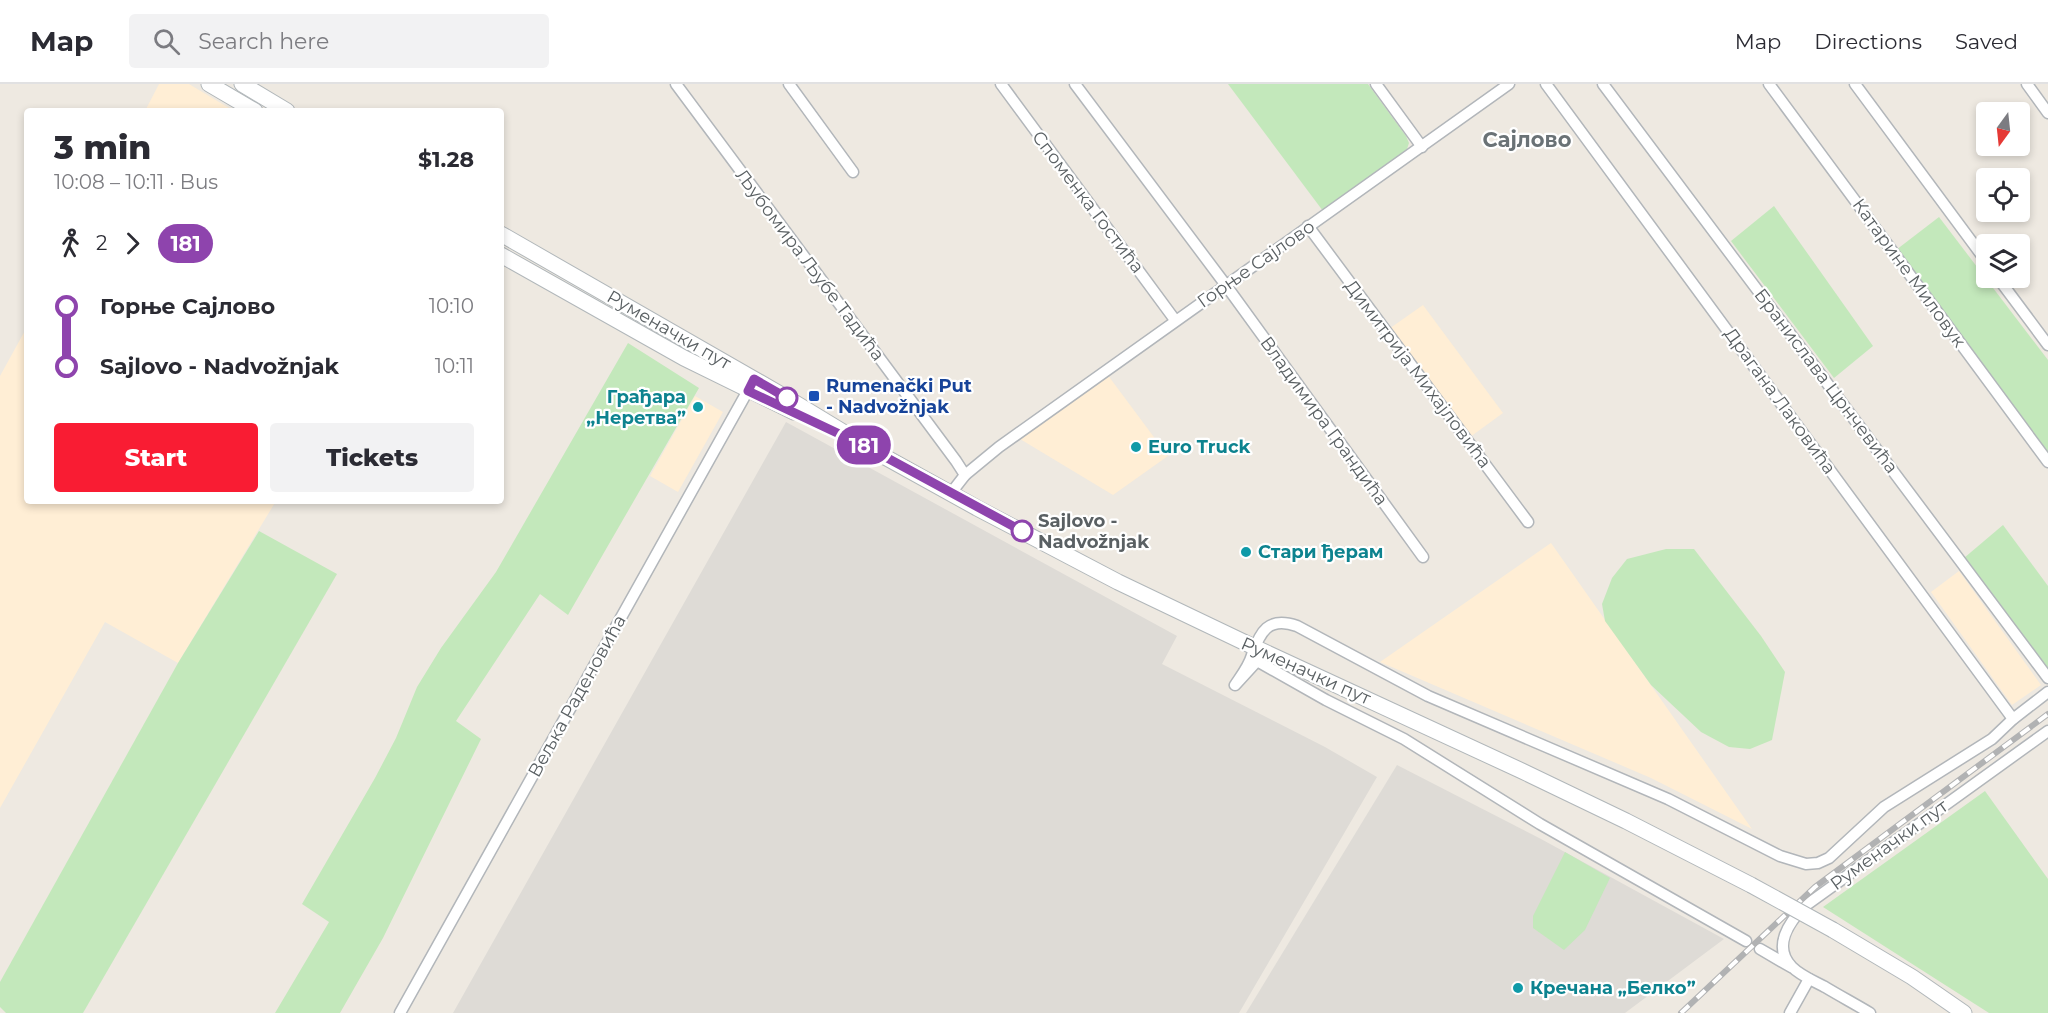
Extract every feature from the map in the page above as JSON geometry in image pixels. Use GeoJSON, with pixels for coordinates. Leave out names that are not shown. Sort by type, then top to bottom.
{"type":"FeatureCollection","features":[{"type":"Feature","properties":{"kind":"main road"},"geometry":{"type":"LineString","coordinates":[[209,84],[250,108]]}},
{"type":"Feature","properties":{"kind":"main road"},"geometry":{"type":"LineString","coordinates":[[242,84],[282,108]]}},
{"type":"Feature","properties":{"kind":"main road","name":"Руменачки пут"},"geometry":{"type":"LineString","coordinates":[[504,236],[698,347],[751,385]]}},
{"type":"Feature","properties":{"kind":"main road","name":"Руменачки пут"},"geometry":{"type":"LineString","coordinates":[[504,257],[690,360],[751,385],[1118,582],[1512,766],[1751,885],[1912,977],[1964,1013]]}},
{"type":"Feature","properties":{"kind":"main road"},"geometry":{"type":"LineString","coordinates":[[690,360],[698,347]]}},
{"type":"Feature","properties":{"kind":"street","name":"Љубомира Љубе Тадића"},"geometry":{"type":"LineString","coordinates":[[676,84],[956,461],[964,475]]}},
{"type":"Feature","properties":{"kind":"street"},"geometry":{"type":"LineString","coordinates":[[789,84],[853,172]]}},
{"type":"Feature","properties":{"kind":"street","name":"Споменка Гостића"},"geometry":{"type":"LineString","coordinates":[[1000,84],[1175,320]]}},
{"type":"Feature","properties":{"kind":"street","name":"Владимира Грандића"},"geometry":{"type":"LineString","coordinates":[[1075,84],[1225,284],[1423,557]]}},
{"type":"Feature","properties":{"kind":"street"},"geometry":{"type":"LineString","coordinates":[[1376,84],[1422,147]]}},
{"type":"Feature","properties":{"kind":"street","name":"Горње Сајлово"},"geometry":{"type":"LineString","coordinates":[[951,493],[964,475],[999,447],[1509,84]]}},
{"type":"Feature","properties":{"kind":"street","name":"Драгана Лаковића"},"geometry":{"type":"LineString","coordinates":[[1546,84],[2013,719]]}},
{"type":"Feature","properties":{"kind":"street","name":"Бранислава Црнчевића"},"geometry":{"type":"LineString","coordinates":[[1603,84],[2048,678]]}},
{"type":"Feature","properties":{"kind":"street","name":"Катарине Миловук"},"geometry":{"type":"LineString","coordinates":[[1769,84],[2048,462]]}},
{"type":"Feature","properties":{"kind":"street"},"geometry":{"type":"LineString","coordinates":[[1855,84],[1976,247]]}},
{"type":"Feature","properties":{"kind":"street"},"geometry":{"type":"LineString","coordinates":[[2027,84],[2048,112]]}},
{"type":"Feature","properties":{"kind":"street","name":"Димитрија Михајловића"},"geometry":{"type":"LineString","coordinates":[[1308,226],[1528,522]]}},
{"type":"Feature","properties":{"kind":"street"},"geometry":{"type":"LineString","coordinates":[[2005,288],[2048,345]]}},
{"type":"Feature","properties":{"kind":"street","name":"Вељка Раденовића"},"geometry":{"type":"LineString","coordinates":[[400,1013],[751,385]]}},
{"type":"Feature","properties":{"kind":"street"},"geometry":{"type":"LineString","coordinates":[[1746,941],[1540,824],[1404,739],[1326,700],[1257,661],[1235,685],[1262,632],[1278,622],[1297,626],[1428,696],[1668,798],[1780,856],[1806,864],[1829,858],[1884,807],[1992,739],[2013,719],[2048,692]]}},
{"type":"Feature","properties":{"kind":"street","name":"Руменачки пут"},"geometry":{"type":"LineString","coordinates":[[1795,969],[1786,959],[1783,942],[1790,923],[1805,906],[2048,730]]}},
{"type":"Feature","properties":{"kind":"street"},"geometry":{"type":"LineString","coordinates":[[1760,949],[1870,1013]]}},
{"type":"Feature","properties":{"kind":"street"},"geometry":{"type":"LineString","coordinates":[[1790,1013],[1809,979]]}},
{"type":"Feature","properties":{"kind":"shaded area"},"geometry":{"type":"Polygon","coordinates":[[[159,84],[189,84],[229,108],[147,108],[159,84]]]}},
{"type":"Feature","properties":{"kind":"shaded area"},"geometry":{"type":"Polygon","coordinates":[[[1423,305],[1503,413],[1466,440],[1386,331],[1423,305]]]}},
{"type":"Feature","properties":{"kind":"shaded area"},"geometry":{"type":"Polygon","coordinates":[[[24,332],[24,504],[274,504],[178,663],[105,622],[0,808],[0,376],[24,332]]]}},
{"type":"Feature","properties":{"kind":"shaded area","name":"Euro Truck"},"geometry":{"type":"Polygon","coordinates":[[[1107,374],[1168,456],[1113,495],[1020,439],[1032,426],[1107,374]]]}},
{"type":"Feature","properties":{"kind":"shaded area"},"geometry":{"type":"Polygon","coordinates":[[[695,396],[723,412],[678,492],[650,476],[695,396]]]}},
{"type":"Feature","properties":{"kind":"shaded area"},"geometry":{"type":"Polygon","coordinates":[[[786,422],[1177,636],[1162,664],[1325,747],[1377,777],[1239,1013],[453,1013],[786,422]]]}},
{"type":"Feature","properties":{"kind":"shaded area"},"geometry":{"type":"Polygon","coordinates":[[[1551,543],[1752,829],[1651,778],[1380,662],[1551,543]]]}},
{"type":"Feature","properties":{"kind":"shaded area"},"geometry":{"type":"Polygon","coordinates":[[[1959,571],[2041,685],[2012,705],[1931,592],[1959,571]]]}},
{"type":"Feature","properties":{"kind":"shaded area"},"geometry":{"type":"Polygon","coordinates":[[[1397,765],[1541,839],[1724,939],[1625,1013],[1246,1013],[1397,765]]]}},
{"type":"Feature","properties":{"kind":"green space"},"geometry":{"type":"Polygon","coordinates":[[[1228,84],[1368,84],[1406,136],[1409,143],[1406,152],[1323,211],[1228,84]]]}},
{"type":"Feature","properties":{"kind":"green space"},"geometry":{"type":"Polygon","coordinates":[[[1774,206],[1873,346],[1834,378],[1731,241],[1774,206]]]}},
{"type":"Feature","properties":{"kind":"green space"},"geometry":{"type":"Polygon","coordinates":[[[1939,217],[1976,266],[1976,288],[1993,288],[2048,360],[2048,456],[1896,250],[1939,217]]]}},
{"type":"Feature","properties":{"kind":"green space"},"geometry":{"type":"Polygon","coordinates":[[[628,343],[699,388],[568,615],[540,594],[456,721],[481,739],[383,938],[340,1013],[275,1013],[329,922],[302,904],[375,778],[396,738],[417,687],[441,648],[496,572],[628,343]]]}},
{"type":"Feature","properties":{"kind":"green space"},"geometry":{"type":"Polygon","coordinates":[[[2003,525],[2048,586],[2048,668],[1964,558],[2003,525]]]}},
{"type":"Feature","properties":{"kind":"green space"},"geometry":{"type":"Polygon","coordinates":[[[259,531],[337,574],[83,1013],[6,1013],[0,1007],[0,982],[178,663],[259,531]]]}},
{"type":"Feature","properties":{"kind":"green space"},"geometry":{"type":"Polygon","coordinates":[[[1666,549],[1694,549],[1761,636],[1785,672],[1772,740],[1750,749],[1729,747],[1701,732],[1651,685],[1605,621],[1602,604],[1612,578],[1627,559],[1666,549]]]}},
{"type":"Feature","properties":{"kind":"green space"},"geometry":{"type":"Polygon","coordinates":[[[1985,791],[2048,879],[2048,1013],[1989,1013],[1823,907],[1985,791]]]}},
{"type":"Feature","properties":{"kind":"green space"},"geometry":{"type":"Polygon","coordinates":[[[1565,852],[1610,878],[1585,930],[1564,950],[1533,928],[1533,916],[1565,852]]]}},
{"type":"Feature","properties":{"kind":"railway"},"geometry":{"type":"LineString","coordinates":[[1681,1013],[1815,887],[2048,714]]}},
{"type":"Feature","properties":{"kind":"bus line","name":"181"},"geometry":{"type":"LineString","coordinates":[[787,398],[754,379],[748,391],[867,447],[1022,531]]}},
{"type":"Feature","properties":{"kind":"place","name":"Rumenački Put - Nadvožnjak"},"geometry":{"type":"Point","coordinates":[814,396]}},
{"type":"Feature","properties":{"kind":"place","name":"Грађара „Неретва”"},"geometry":{"type":"Point","coordinates":[698,407]}},
{"type":"Feature","properties":{"kind":"place","name":"Euro Truck"},"geometry":{"type":"Point","coordinates":[1136,447]}},
{"type":"Feature","properties":{"kind":"place","name":"Sajlovo - Nadvožnjak"},"geometry":{"type":"Point","coordinates":[1022,531]}},
{"type":"Feature","properties":{"kind":"place","name":"Стари ђерам"},"geometry":{"type":"Point","coordinates":[1246,552]}},
{"type":"Feature","properties":{"kind":"place","name":"Кречана „Белко”"},"geometry":{"type":"Point","coordinates":[1518,988]}},
{"type":"Feature","properties":{"kind":"district","name":"Сајлово"},"geometry":{"type":"Point","coordinates":[1527,139]}}]}
